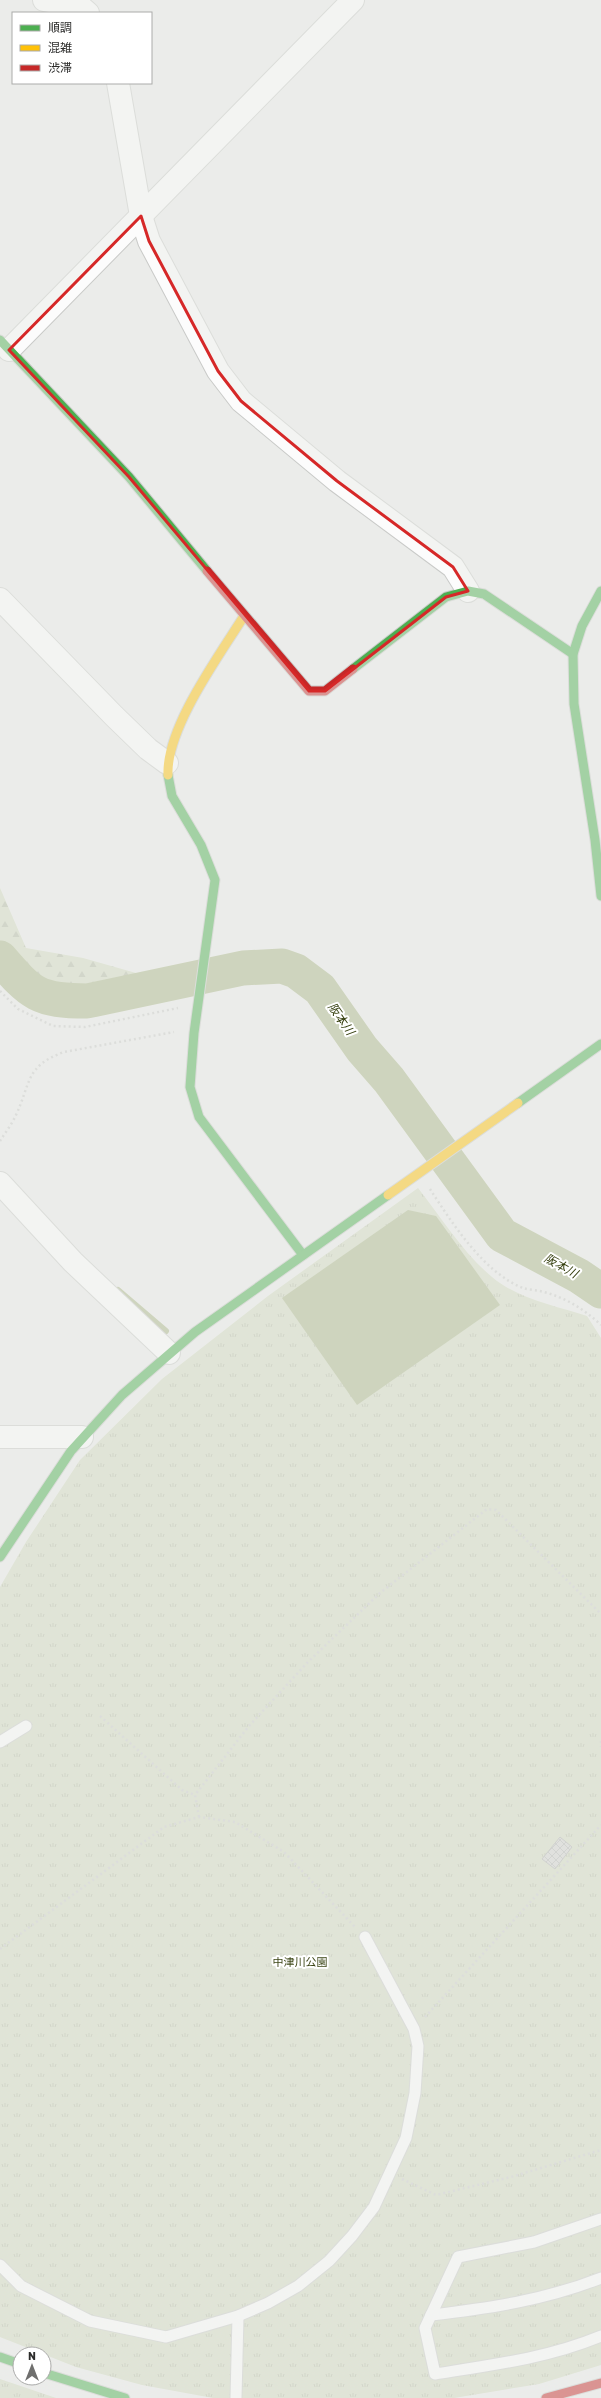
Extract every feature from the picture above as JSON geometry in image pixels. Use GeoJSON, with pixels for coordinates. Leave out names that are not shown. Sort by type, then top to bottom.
{"type":"FeatureCollection","features":[{"type":"Feature","properties":{"kind":"street"},"geometry":{"type":"LineString","coordinates":[[44,0],[81,7],[87,12]]}},
{"type":"Feature","properties":{"kind":"street"},"geometry":{"type":"LineString","coordinates":[[353,0],[141,216],[4,345],[129,476],[301,684],[310,691],[325,691],[446,597],[468,591],[484,594],[573,654]]}},
{"type":"Feature","properties":{"kind":"street"},"geometry":{"type":"LineString","coordinates":[[118,84],[141,216],[150,241],[218,371],[241,400],[337,481],[454,567],[468,591]]}},
{"type":"Feature","properties":{"kind":"street"},"geometry":{"type":"LineString","coordinates":[[601,591],[582,626],[573,654],[574,704],[595,840],[601,896]]}},
{"type":"Feature","properties":{"kind":"street"},"geometry":{"type":"LineString","coordinates":[[0,599],[114,716],[148,749],[167,763]]}},
{"type":"Feature","properties":{"kind":"street"},"geometry":{"type":"LineString","coordinates":[[244,616],[189,708],[176,736],[167,763],[167,784],[172,796],[198,841],[212,870],[214,880],[194,1033],[190,1087],[199,1117],[303,1255]]}},
{"type":"Feature","properties":{"kind":"street"},"geometry":{"type":"LineString","coordinates":[[0,1557],[39,1495],[82,1437],[132,1384],[195,1332],[601,1044]]}},
{"type":"Feature","properties":{"kind":"street"},"geometry":{"type":"LineString","coordinates":[[0,1183],[73,1262],[169,1353]]}},
{"type":"Feature","properties":{"kind":"street"},"geometry":{"type":"LineString","coordinates":[[0,1437],[82,1437]]}},
{"type":"Feature","properties":{"kind":"street"},"geometry":{"type":"LineString","coordinates":[[0,2357],[12,2361]]}},
{"type":"Feature","properties":{"kind":"street"},"geometry":{"type":"LineString","coordinates":[[52,2375],[125,2398]]}},
{"type":"Feature","properties":{"kind":"street"},"geometry":{"type":"LineString","coordinates":[[546,2398],[561,2397],[601,2383]]}},
{"type":"Feature","properties":{"kind":"lane"},"geometry":{"type":"LineString","coordinates":[[0,1742],[26,1726]]}},
{"type":"Feature","properties":{"kind":"lane"},"geometry":{"type":"LineString","coordinates":[[0,2265],[21,2286],[90,2321],[166,2337],[238,2316],[298,2286],[329,2262],[352,2236],[374,2207],[391,2174],[406,2138],[415,2093],[418,2046],[414,2029],[365,1937]]}},
{"type":"Feature","properties":{"kind":"lane"},"geometry":{"type":"LineString","coordinates":[[601,2219],[534,2242],[458,2257],[425,2328],[435,2374],[523,2360],[568,2349],[601,2336]]}},
{"type":"Feature","properties":{"kind":"lane"},"geometry":{"type":"LineString","coordinates":[[431,2315],[504,2306],[568,2291],[601,2278]]}},
{"type":"Feature","properties":{"kind":"lane"},"geometry":{"type":"LineString","coordinates":[[236,2398],[238,2316]]}},
{"type":"Feature","properties":{"kind":"path"},"geometry":{"type":"LineString","coordinates":[[0,991],[18,1009],[53,1026],[85,1027],[199,1003]]}},
{"type":"Feature","properties":{"kind":"path"},"geometry":{"type":"LineString","coordinates":[[0,1141],[16,1115],[26,1084],[41,1063],[52,1056],[110,1042],[180,1030],[194,1033]]}},
{"type":"Feature","properties":{"kind":"path"},"geometry":{"type":"LineString","coordinates":[[423,1170],[450,1221],[494,1271],[523,1288],[566,1299],[583,1309],[601,1325]]}},
{"type":"Feature","properties":{"kind":"path"},"geometry":{"type":"LineString","coordinates":[[199,1817],[195,1795],[249,1726],[307,1663],[386,1588],[487,1509],[496,1510],[601,1614]]}},
{"type":"Feature","properties":{"kind":"path"},"geometry":{"type":"LineString","coordinates":[[100,1716],[182,1790],[195,1795]]}},
{"type":"Feature","properties":{"kind":"path"},"geometry":{"type":"LineString","coordinates":[[601,1741],[601,1748]]}},
{"type":"Feature","properties":{"kind":"path"},"geometry":{"type":"LineString","coordinates":[[0,1949],[164,1827],[199,1817],[235,1822],[284,1852],[365,1937]]}},
{"type":"Feature","properties":{"kind":"path"},"geometry":{"type":"LineString","coordinates":[[414,2029],[601,1825]]}},
{"type":"Feature","properties":{"kind":"path"},"geometry":{"type":"LineString","coordinates":[[391,2174],[436,2195],[511,2177],[601,2150]]}},
{"type":"Feature","properties":{"kind":"highlighted area"},"geometry":{"type":"Polygon","coordinates":[[[141,216],[149,241],[218,371],[241,401],[337,481],[453,567],[468,591],[446,597],[325,691],[309,691],[129,477],[9,350],[141,216]]]}},
{"type":"Feature","properties":{"kind":"green space"},"geometry":{"type":"Polygon","coordinates":[[[0,888],[26,948],[83,958],[143,975],[98,987],[35,985],[0,949],[0,888]]]}},
{"type":"Feature","properties":{"kind":"green space","name":"中津川公園"},"geometry":{"type":"Polygon","coordinates":[[[418,1188],[471,1257],[492,1277],[502,1285],[525,1296],[587,1316],[601,1338],[601,2365],[539,2384],[454,2398],[213,2398],[142,2385],[76,2367],[52,2358],[52,2346],[23,2346],[0,2337],[0,1587],[26,1542],[80,1460],[162,1379],[268,1296],[418,1188]]]}},
{"type":"Feature","properties":{"kind":"green space"},"geometry":{"type":"Polygon","coordinates":[[[0,2379],[12,2383],[12,2386],[21,2386],[56,2398],[0,2398],[0,2379]]]}},
{"type":"Feature","properties":{"kind":"shaded area"},"geometry":{"type":"Polygon","coordinates":[[[408,1210],[436,1216],[500,1305],[357,1405],[282,1298],[408,1210]]]}},
{"type":"Feature","properties":{"kind":"building"},"geometry":{"type":"Polygon","coordinates":[[[560,1837],[572,1847],[555,1869],[542,1859],[560,1837]]]}},
{"type":"Feature","properties":{"kind":"waterway","name":"阪本川"},"geometry":{"type":"LineString","coordinates":[[0,958],[20,980],[37,993],[46,997],[70,1001],[87,1001],[243,968],[282,966],[296,971],[320,989],[362,1049],[389,1080],[502,1235],[579,1276],[601,1291]]}},
{"type":"Feature","properties":{"kind":"waterway"},"geometry":{"type":"LineString","coordinates":[[118,1290],[166,1331]]}},
{"type":"Feature","properties":{"kind":"traffic: fast"},"geometry":{"type":"LineString","coordinates":[[0,340],[129,477],[207,571]]}},
{"type":"Feature","properties":{"kind":"traffic: fast"},"geometry":{"type":"LineString","coordinates":[[353,669],[446,597],[468,591],[484,594],[573,654]]}},
{"type":"Feature","properties":{"kind":"traffic: fast"},"geometry":{"type":"LineString","coordinates":[[601,591],[582,626],[573,654],[574,704],[595,840],[601,896]]}},
{"type":"Feature","properties":{"kind":"traffic: fast"},"geometry":{"type":"LineString","coordinates":[[168,775],[172,796],[201,845],[215,880],[194,1033],[190,1087],[199,1117],[303,1255]]}},
{"type":"Feature","properties":{"kind":"traffic: fast"},"geometry":{"type":"LineString","coordinates":[[518,1103],[601,1044]]}},
{"type":"Feature","properties":{"kind":"traffic: fast"},"geometry":{"type":"LineString","coordinates":[[0,1557],[71,1451],[122,1395],[195,1332],[388,1195]]}},
{"type":"Feature","properties":{"kind":"traffic: fast"},"geometry":{"type":"LineString","coordinates":[[0,2357],[12,2361]]}},
{"type":"Feature","properties":{"kind":"traffic: fast"},"geometry":{"type":"LineString","coordinates":[[52,2375],[125,2398]]}},
{"type":"Feature","properties":{"kind":"traffic: slow"},"geometry":{"type":"LineString","coordinates":[[168,775],[170,756],[176,736],[185,715],[208,671],[244,616]]}},
{"type":"Feature","properties":{"kind":"traffic: slow"},"geometry":{"type":"LineString","coordinates":[[388,1195],[518,1103]]}},
{"type":"Feature","properties":{"kind":"traffic: jam"},"geometry":{"type":"LineString","coordinates":[[207,571],[309,691],[325,691],[353,669]]}},
{"type":"Feature","properties":{"kind":"traffic: jam"},"geometry":{"type":"LineString","coordinates":[[546,2398],[601,2383]]}}]}
